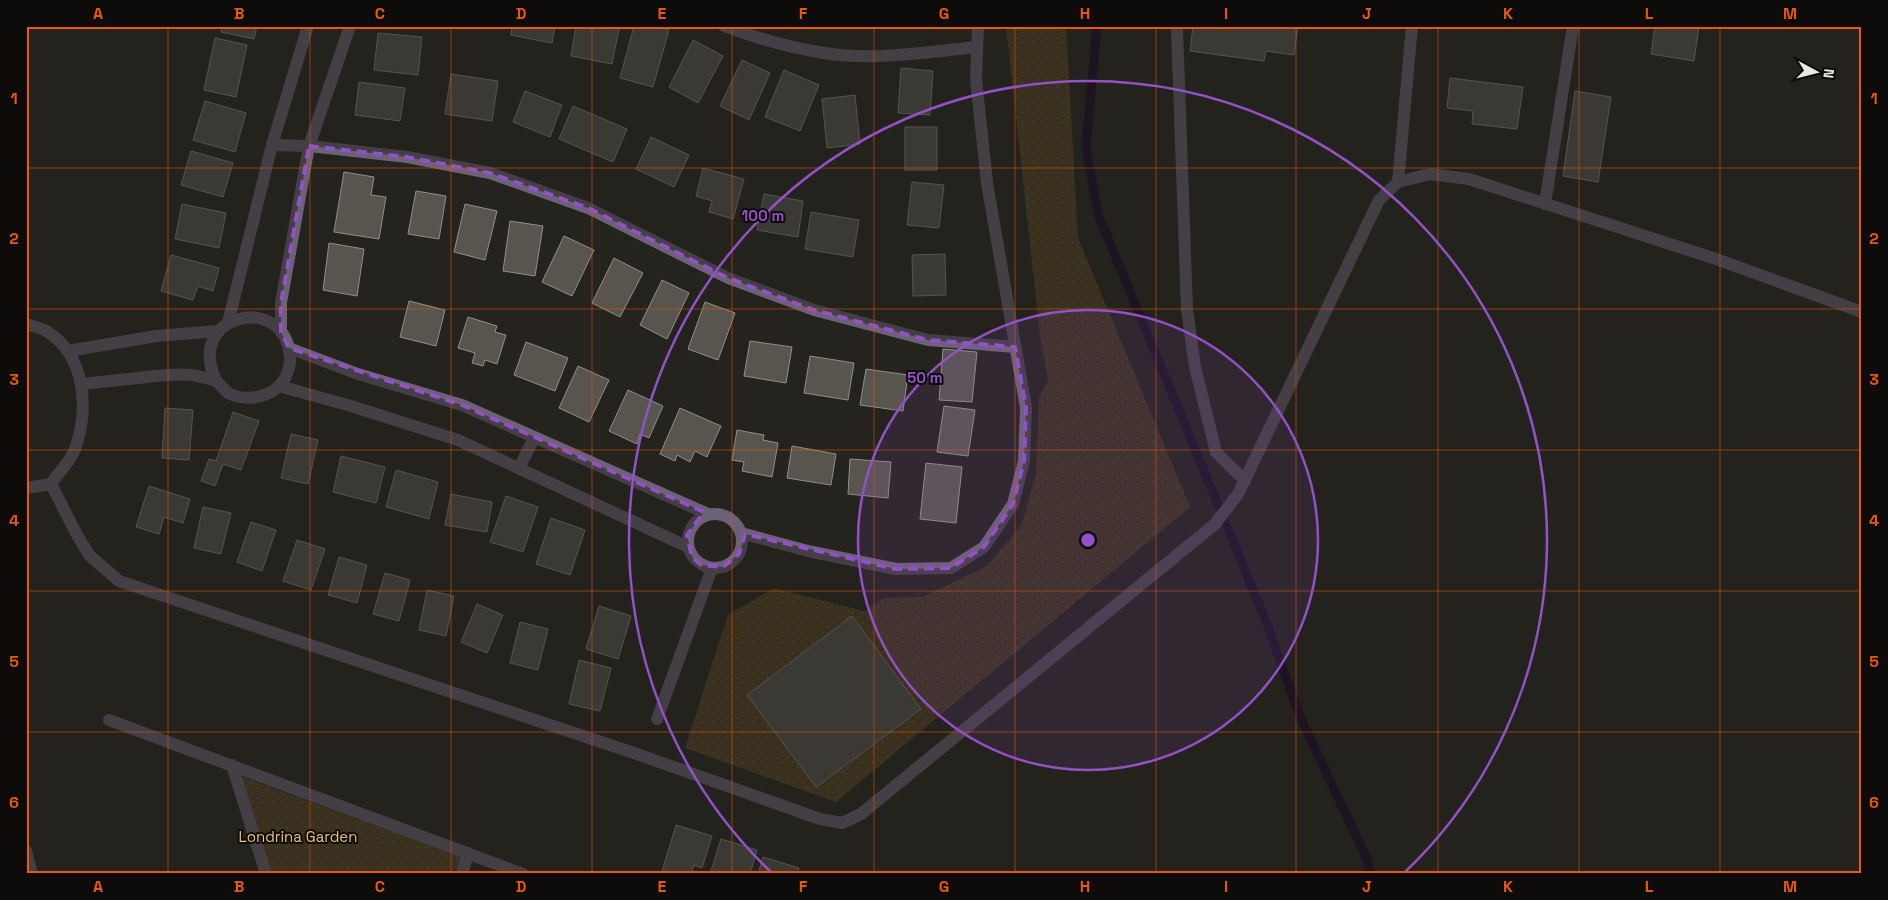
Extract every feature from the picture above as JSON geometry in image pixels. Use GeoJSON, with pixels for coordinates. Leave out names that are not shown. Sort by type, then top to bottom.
{"type":"FeatureCollection","features":[{"type":"Feature","properties":{"kind":"street"},"geometry":{"type":"LineString","coordinates":[[308,26],[272,145],[224,327],[212,342],[209,354],[210,369],[217,382],[226,392],[240,397],[254,398],[267,395],[279,386],[287,374],[290,361],[289,348],[282,332],[281,303],[309,146],[350,26]]}},
{"type":"Feature","properties":{"kind":"street"},"geometry":{"type":"LineString","coordinates":[[724,26],[772,41],[825,53],[868,55],[912,54],[977,47]]}},
{"type":"Feature","properties":{"kind":"street"},"geometry":{"type":"LineString","coordinates":[[741,533],[808,551],[896,569],[951,568],[984,548],[1013,504],[1024,461],[1026,408],[987,183],[976,79],[978,26]]}},
{"type":"Feature","properties":{"kind":"street"},"geometry":{"type":"LineString","coordinates":[[1398,182],[1412,26]]}},
{"type":"Feature","properties":{"kind":"street"},"geometry":{"type":"LineString","coordinates":[[1545,204],[1573,26]]}},
{"type":"Feature","properties":{"kind":"street"},"geometry":{"type":"LineString","coordinates":[[1177,29],[1187,309],[1195,367],[1216,452],[1245,481]]}},
{"type":"Feature","properties":{"kind":"street"},"geometry":{"type":"LineString","coordinates":[[272,145],[309,146],[407,157],[490,173],[588,208],[728,278],[814,310],[928,340],[1015,347]]}},
{"type":"Feature","properties":{"kind":"street"},"geometry":{"type":"LineString","coordinates":[[51,484],[89,556],[119,581],[638,754],[820,819],[842,823],[861,814],[1215,524],[1238,494],[1245,481],[1379,200],[1398,182],[1430,174],[1469,179],[1716,259],[1862,312]]}},
{"type":"Feature","properties":{"kind":"street"},"geometry":{"type":"LineString","coordinates":[[68,351],[224,327],[240,318],[253,317],[266,320],[282,332]]}},
{"type":"Feature","properties":{"kind":"street"},"geometry":{"type":"LineString","coordinates":[[26,324],[47,331],[68,351],[82,384],[83,400],[82,423],[75,452],[51,484],[26,488]]}},
{"type":"Feature","properties":{"kind":"street"},"geometry":{"type":"LineString","coordinates":[[289,348],[358,374],[462,405],[708,514]]}},
{"type":"Feature","properties":{"kind":"street"},"geometry":{"type":"LineString","coordinates":[[82,384],[158,376],[190,375],[217,382]]}},
{"type":"Feature","properties":{"kind":"street"},"geometry":{"type":"LineString","coordinates":[[279,386],[352,406],[458,440],[688,547]]}},
{"type":"Feature","properties":{"kind":"street"},"geometry":{"type":"LineString","coordinates":[[518,468],[534,438]]}},
{"type":"Feature","properties":{"kind":"street"},"geometry":{"type":"LineString","coordinates":[[719,513],[729,517],[737,524],[741,533],[742,544],[739,554],[728,564],[712,568],[701,565],[692,557],[688,547],[688,535],[691,526],[699,518],[708,514],[719,513]]}},
{"type":"Feature","properties":{"kind":"street"},"geometry":{"type":"LineString","coordinates":[[657,719],[712,568]]}},
{"type":"Feature","properties":{"kind":"street"},"geometry":{"type":"LineString","coordinates":[[109,720],[524,874]]}},
{"type":"Feature","properties":{"kind":"street"},"geometry":{"type":"LineString","coordinates":[[232,765],[266,874]]}},
{"type":"Feature","properties":{"kind":"street"},"geometry":{"type":"LineString","coordinates":[[26,851],[32,874]]}},
{"type":"Feature","properties":{"kind":"street"},"geometry":{"type":"LineString","coordinates":[[462,874],[468,853]]}},
{"type":"Feature","properties":{"kind":"highlighted area"},"geometry":{"type":"Polygon","coordinates":[[[309,146],[407,157],[490,173],[588,208],[728,278],[814,310],[928,340],[1015,347],[1026,408],[1024,461],[1013,504],[984,547],[951,568],[896,569],[745,534],[739,554],[723,567],[701,565],[692,557],[687,535],[704,512],[462,405],[289,348],[281,332],[281,303],[309,146]]]}},
{"type":"Feature","properties":{"kind":"green space"},"geometry":{"type":"Polygon","coordinates":[[[1006,26],[1066,26],[1078,238],[1190,507],[836,802],[685,748],[728,615],[774,588],[864,611],[883,598],[923,597],[987,566],[1022,524],[1036,473],[1039,397],[1048,380],[1040,335],[1006,26]]]}},
{"type":"Feature","properties":{"kind":"green space","name":"Londrina Garden"},"geometry":{"type":"Polygon","coordinates":[[[240,776],[461,857],[456,874],[271,874],[240,776]]]}},
{"type":"Feature","properties":{"kind":"building"},"geometry":{"type":"Polygon","coordinates":[[[223,26],[257,26],[254,39],[221,32],[223,26]]]}},
{"type":"Feature","properties":{"kind":"building"},"geometry":{"type":"Polygon","coordinates":[[[512,26],[555,26],[552,43],[511,35],[512,26]]]}},
{"type":"Feature","properties":{"kind":"building"},"geometry":{"type":"Polygon","coordinates":[[[576,26],[603,26],[619,29],[612,64],[571,56],[576,26]]]}},
{"type":"Feature","properties":{"kind":"building"},"geometry":{"type":"Polygon","coordinates":[[[634,26],[654,26],[669,30],[653,87],[620,78],[634,26]]]}},
{"type":"Feature","properties":{"kind":"building"},"geometry":{"type":"Polygon","coordinates":[[[1193,26],[1298,26],[1294,55],[1266,51],[1264,61],[1190,51],[1193,26]]]}},
{"type":"Feature","properties":{"kind":"building"},"geometry":{"type":"Polygon","coordinates":[[[1655,26],[1699,26],[1694,61],[1651,54],[1655,26]]]}},
{"type":"Feature","properties":{"kind":"building"},"geometry":{"type":"Polygon","coordinates":[[[378,33],[422,37],[418,75],[374,70],[378,33]]]}},
{"type":"Feature","properties":{"kind":"building"},"geometry":{"type":"Polygon","coordinates":[[[215,38],[247,45],[236,97],[204,90],[215,38]]]}},
{"type":"Feature","properties":{"kind":"building"},"geometry":{"type":"Polygon","coordinates":[[[693,40],[723,56],[698,103],[669,87],[693,40]]]}},
{"type":"Feature","properties":{"kind":"building"},"geometry":{"type":"Polygon","coordinates":[[[742,60],[770,73],[749,120],[720,106],[742,60]]]}},
{"type":"Feature","properties":{"kind":"building"},"geometry":{"type":"Polygon","coordinates":[[[901,68],[933,71],[930,115],[898,113],[901,68]]]}},
{"type":"Feature","properties":{"kind":"building"},"geometry":{"type":"Polygon","coordinates":[[[784,70],[819,85],[800,131],[765,117],[784,70]]]}},
{"type":"Feature","properties":{"kind":"building"},"geometry":{"type":"Polygon","coordinates":[[[451,74],[498,81],[492,121],[445,114],[451,74]]]}},
{"type":"Feature","properties":{"kind":"building"},"geometry":{"type":"Polygon","coordinates":[[[1450,78],[1523,87],[1517,129],[1472,124],[1473,111],[1447,108],[1450,78]]]}},
{"type":"Feature","properties":{"kind":"building"},"geometry":{"type":"Polygon","coordinates":[[[359,82],[405,88],[400,121],[355,115],[359,82]]]}},
{"type":"Feature","properties":{"kind":"building"},"geometry":{"type":"Polygon","coordinates":[[[525,91],[562,105],[550,137],[513,122],[525,91]]]}},
{"type":"Feature","properties":{"kind":"building"},"geometry":{"type":"Polygon","coordinates":[[[1575,91],[1611,97],[1598,182],[1563,176],[1575,91]]]}},
{"type":"Feature","properties":{"kind":"building"},"geometry":{"type":"Polygon","coordinates":[[[855,95],[860,144],[827,148],[822,99],[855,95]]]}},
{"type":"Feature","properties":{"kind":"building"},"geometry":{"type":"Polygon","coordinates":[[[205,101],[246,113],[235,152],[193,140],[205,101]]]}},
{"type":"Feature","properties":{"kind":"building"},"geometry":{"type":"Polygon","coordinates":[[[573,106],[627,129],[613,162],[559,139],[573,106]]]}},
{"type":"Feature","properties":{"kind":"building"},"geometry":{"type":"Polygon","coordinates":[[[905,127],[937,127],[937,170],[905,170],[905,127]]]}},
{"type":"Feature","properties":{"kind":"building"},"geometry":{"type":"Polygon","coordinates":[[[651,137],[689,155],[674,187],[636,169],[651,137]]]}},
{"type":"Feature","properties":{"kind":"building"},"geometry":{"type":"Polygon","coordinates":[[[191,151],[233,163],[223,197],[181,185],[191,151]]]}},
{"type":"Feature","properties":{"kind":"building"},"geometry":{"type":"Polygon","coordinates":[[[703,168],[744,179],[733,219],[709,212],[712,201],[696,196],[703,168]]]}},
{"type":"Feature","properties":{"kind":"building"},"geometry":{"type":"Polygon","coordinates":[[[344,172],[374,177],[371,195],[386,197],[379,239],[334,232],[344,172]]]}},
{"type":"Feature","properties":{"kind":"building"},"geometry":{"type":"Polygon","coordinates":[[[912,182],[944,185],[939,228],[907,225],[912,182]]]}},
{"type":"Feature","properties":{"kind":"building"},"geometry":{"type":"Polygon","coordinates":[[[416,191],[446,196],[439,239],[408,234],[416,191]]]}},
{"type":"Feature","properties":{"kind":"building"},"geometry":{"type":"Polygon","coordinates":[[[764,194],[803,201],[798,237],[757,230],[764,194]]]}},
{"type":"Feature","properties":{"kind":"building"},"geometry":{"type":"Polygon","coordinates":[[[182,204],[226,213],[219,248],[175,239],[182,204]]]}},
{"type":"Feature","properties":{"kind":"building"},"geometry":{"type":"Polygon","coordinates":[[[465,204],[497,211],[485,260],[454,252],[465,204]]]}},
{"type":"Feature","properties":{"kind":"building"},"geometry":{"type":"Polygon","coordinates":[[[811,212],[859,220],[853,257],[805,249],[811,212]]]}},
{"type":"Feature","properties":{"kind":"building"},"geometry":{"type":"Polygon","coordinates":[[[510,221],[543,226],[535,276],[503,271],[510,221]]]}},
{"type":"Feature","properties":{"kind":"building"},"geometry":{"type":"Polygon","coordinates":[[[564,236],[594,250],[572,296],[542,282],[564,236]]]}},
{"type":"Feature","properties":{"kind":"building"},"geometry":{"type":"Polygon","coordinates":[[[329,243],[364,249],[357,296],[323,290],[329,243]]]}},
{"type":"Feature","properties":{"kind":"building"},"geometry":{"type":"Polygon","coordinates":[[[945,254],[946,295],[913,296],[912,255],[945,254]]]}},
{"type":"Feature","properties":{"kind":"building"},"geometry":{"type":"Polygon","coordinates":[[[171,255],[219,268],[213,291],[198,286],[193,300],[161,291],[171,255]]]}},
{"type":"Feature","properties":{"kind":"building"},"geometry":{"type":"Polygon","coordinates":[[[614,258],[643,273],[620,317],[592,303],[614,258]]]}},
{"type":"Feature","properties":{"kind":"building"},"geometry":{"type":"Polygon","coordinates":[[[662,280],[689,293],[667,339],[640,325],[662,280]]]}},
{"type":"Feature","properties":{"kind":"building"},"geometry":{"type":"Polygon","coordinates":[[[409,301],[445,310],[436,346],[400,337],[409,301]]]}},
{"type":"Feature","properties":{"kind":"building"},"geometry":{"type":"Polygon","coordinates":[[[705,302],[735,313],[718,360],[688,349],[705,302]]]}},
{"type":"Feature","properties":{"kind":"building"},"geometry":{"type":"Polygon","coordinates":[[[468,317],[497,326],[495,332],[506,335],[497,364],[485,360],[483,366],[472,363],[475,353],[458,348],[468,317]]]}},
{"type":"Feature","properties":{"kind":"building"},"geometry":{"type":"Polygon","coordinates":[[[750,341],[792,347],[786,383],[744,376],[750,341]]]}},
{"type":"Feature","properties":{"kind":"building"},"geometry":{"type":"Polygon","coordinates":[[[526,342],[568,358],[555,391],[514,375],[526,342]]]}},
{"type":"Feature","properties":{"kind":"building"},"geometry":{"type":"Polygon","coordinates":[[[943,349],[977,352],[972,402],[939,400],[943,349]]]}},
{"type":"Feature","properties":{"kind":"building"},"geometry":{"type":"Polygon","coordinates":[[[810,356],[854,363],[848,400],[804,393],[810,356]]]}},
{"type":"Feature","properties":{"kind":"building"},"geometry":{"type":"Polygon","coordinates":[[[578,366],[609,380],[589,422],[559,408],[578,366]]]}},
{"type":"Feature","properties":{"kind":"building"},"geometry":{"type":"Polygon","coordinates":[[[866,369],[908,375],[903,411],[860,405],[866,369]]]}},
{"type":"Feature","properties":{"kind":"building"},"geometry":{"type":"Polygon","coordinates":[[[628,390],[663,406],[649,438],[640,434],[637,444],[609,431],[628,390]]]}},
{"type":"Feature","properties":{"kind":"building"},"geometry":{"type":"Polygon","coordinates":[[[944,406],[975,410],[968,456],[937,452],[944,406]]]}},
{"type":"Feature","properties":{"kind":"building"},"geometry":{"type":"Polygon","coordinates":[[[165,408],[193,410],[189,460],[162,458],[165,408]]]}},
{"type":"Feature","properties":{"kind":"building"},"geometry":{"type":"Polygon","coordinates":[[[680,408],[721,426],[707,457],[695,451],[690,462],[677,455],[675,461],[660,454],[680,408]]]}},
{"type":"Feature","properties":{"kind":"building"},"geometry":{"type":"Polygon","coordinates":[[[233,412],[259,421],[241,470],[223,464],[215,486],[201,481],[209,459],[216,461],[233,412]]]}},
{"type":"Feature","properties":{"kind":"building"},"geometry":{"type":"Polygon","coordinates":[[[737,430],[764,435],[763,440],[778,443],[772,477],[742,471],[744,462],[732,460],[737,430]]]}},
{"type":"Feature","properties":{"kind":"building"},"geometry":{"type":"Polygon","coordinates":[[[291,434],[318,440],[308,484],[281,478],[291,434]]]}},
{"type":"Feature","properties":{"kind":"building"},"geometry":{"type":"Polygon","coordinates":[[[792,446],[836,454],[831,485],[787,478],[792,446]]]}},
{"type":"Feature","properties":{"kind":"building"},"geometry":{"type":"Polygon","coordinates":[[[341,456],[385,467],[376,503],[333,492],[341,456]]]}},
{"type":"Feature","properties":{"kind":"building"},"geometry":{"type":"Polygon","coordinates":[[[850,459],[891,462],[888,498],[848,494],[850,459]]]}},
{"type":"Feature","properties":{"kind":"building"},"geometry":{"type":"Polygon","coordinates":[[[926,463],[962,467],[956,523],[920,519],[926,463]]]}},
{"type":"Feature","properties":{"kind":"building"},"geometry":{"type":"Polygon","coordinates":[[[396,470],[438,482],[429,519],[386,507],[396,470]]]}},
{"type":"Feature","properties":{"kind":"building"},"geometry":{"type":"Polygon","coordinates":[[[149,486],[190,499],[183,523],[164,517],[159,534],[136,527],[149,486]]]}},
{"type":"Feature","properties":{"kind":"building"},"geometry":{"type":"Polygon","coordinates":[[[451,494],[492,502],[487,532],[445,525],[451,494]]]}},
{"type":"Feature","properties":{"kind":"building"},"geometry":{"type":"Polygon","coordinates":[[[506,496],[538,507],[523,552],[490,542],[506,496]]]}},
{"type":"Feature","properties":{"kind":"building"},"geometry":{"type":"Polygon","coordinates":[[[203,507],[231,513],[221,554],[194,548],[203,507]]]}},
{"type":"Feature","properties":{"kind":"building"},"geometry":{"type":"Polygon","coordinates":[[[551,518],[585,530],[570,575],[536,564],[551,518]]]}},
{"type":"Feature","properties":{"kind":"building"},"geometry":{"type":"Polygon","coordinates":[[[251,522],[276,530],[262,571],[237,562],[251,522]]]}},
{"type":"Feature","properties":{"kind":"building"},"geometry":{"type":"Polygon","coordinates":[[[297,540],[325,549],[311,590],[283,581],[297,540]]]}},
{"type":"Feature","properties":{"kind":"building"},"geometry":{"type":"Polygon","coordinates":[[[339,557],[367,565],[357,603],[328,595],[339,557]]]}},
{"type":"Feature","properties":{"kind":"building"},"geometry":{"type":"Polygon","coordinates":[[[385,573],[410,580],[399,621],[373,614],[385,573]]]}},
{"type":"Feature","properties":{"kind":"building"},"geometry":{"type":"Polygon","coordinates":[[[427,590],[454,596],[446,636],[419,630],[427,590]]]}},
{"type":"Feature","properties":{"kind":"building"},"geometry":{"type":"Polygon","coordinates":[[[477,604],[503,615],[487,653],[461,642],[477,604]]]}},
{"type":"Feature","properties":{"kind":"building"},"geometry":{"type":"Polygon","coordinates":[[[599,606],[631,616],[618,659],[586,649],[599,606]]]}},
{"type":"Feature","properties":{"kind":"building"},"geometry":{"type":"Polygon","coordinates":[[[852,616],[921,709],[816,787],[747,695],[852,616]]]}},
{"type":"Feature","properties":{"kind":"building"},"geometry":{"type":"Polygon","coordinates":[[[520,622],[548,629],[538,670],[510,663],[520,622]]]}},
{"type":"Feature","properties":{"kind":"building"},"geometry":{"type":"Polygon","coordinates":[[[579,660],[611,668],[600,711],[569,704],[579,660]]]}},
{"type":"Feature","properties":{"kind":"building"},"geometry":{"type":"Polygon","coordinates":[[[676,825],[712,836],[702,868],[694,865],[691,874],[671,874],[662,871],[676,825]]]}},
{"type":"Feature","properties":{"kind":"building"},"geometry":{"type":"Polygon","coordinates":[[[721,839],[757,850],[750,874],[710,874],[721,839]]]}},
{"type":"Feature","properties":{"kind":"building"},"geometry":{"type":"Polygon","coordinates":[[[763,857],[799,868],[797,874],[758,874],[763,857]]]}},
{"type":"Feature","properties":{"kind":"waterway"},"geometry":{"type":"LineString","coordinates":[[1097,26],[1086,147],[1098,214],[1266,621],[1300,717],[1367,859],[1371,874]]}}]}
